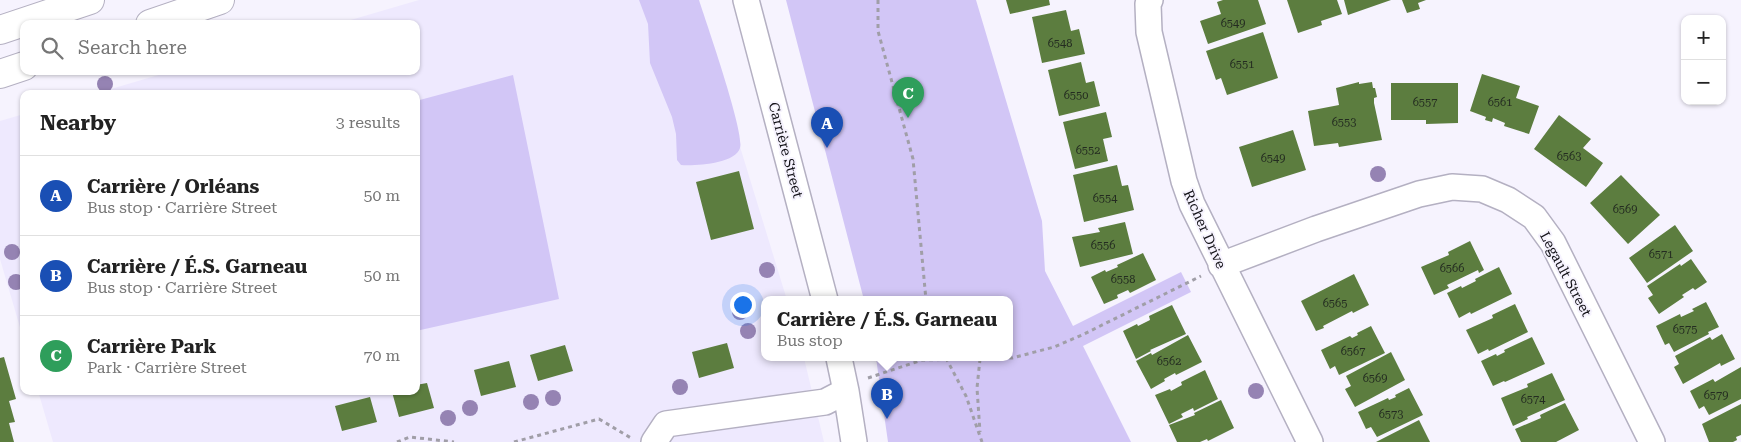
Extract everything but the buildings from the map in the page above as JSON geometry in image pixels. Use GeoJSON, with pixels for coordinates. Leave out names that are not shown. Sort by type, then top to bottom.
{"type":"FeatureCollection","features":[{"type":"Feature","properties":{"kind":"main road"},"geometry":{"type":"LineString","coordinates":[[30,20],[90,0]]}},
{"type":"Feature","properties":{"kind":"main road"},"geometry":{"type":"LineString","coordinates":[[162,20],[220,0]]}},
{"type":"Feature","properties":{"kind":"main road"},"geometry":{"type":"LineString","coordinates":[[0,30],[20,23]]}},
{"type":"Feature","properties":{"kind":"main road"},"geometry":{"type":"LineString","coordinates":[[0,74],[20,67]]}},
{"type":"Feature","properties":{"kind":"street","name":"Carrière Street"},"geometry":{"type":"LineString","coordinates":[[746,0],[824,296]]}},
{"type":"Feature","properties":{"kind":"street","name":"Richer Drive"},"geometry":{"type":"LineString","coordinates":[[1150,0],[1148,4],[1149,32],[1184,181],[1192,204],[1310,442]]}},
{"type":"Feature","properties":{"kind":"street","name":"Legault Street"},"geometry":{"type":"LineString","coordinates":[[1222,265],[1316,229],[1419,194],[1452,187],[1482,189],[1508,200],[1534,218],[1553,243],[1652,442]]}},
{"type":"Feature","properties":{"kind":"street"},"geometry":{"type":"LineString","coordinates":[[840,361],[854,442]]}},
{"type":"Feature","properties":{"kind":"street"},"geometry":{"type":"LineString","coordinates":[[643,440],[666,424],[825,402],[845,387]]}},
{"type":"Feature","properties":{"kind":"path"},"geometry":{"type":"LineString","coordinates":[[878,0],[878,32],[913,159],[926,296]]}},
{"type":"Feature","properties":{"kind":"path"},"geometry":{"type":"LineString","coordinates":[[1013,358],[1054,347],[1082,335],[1222,265]]}},
{"type":"Feature","properties":{"kind":"path"},"geometry":{"type":"LineString","coordinates":[[845,387],[919,361]]}},
{"type":"Feature","properties":{"kind":"path"},"geometry":{"type":"LineString","coordinates":[[947,361],[966,396],[981,440]]}},
{"type":"Feature","properties":{"kind":"path"},"geometry":{"type":"LineString","coordinates":[[980,361],[977,388],[981,440]]}},
{"type":"Feature","properties":{"kind":"path"},"geometry":{"type":"LineString","coordinates":[[514,442],[599,419],[643,440]]}},
{"type":"Feature","properties":{"kind":"path"},"geometry":{"type":"LineString","coordinates":[[397,442],[410,437],[454,442]]}},
{"type":"Feature","properties":{"kind":"shaded area"},"geometry":{"type":"Polygon","coordinates":[[[419,0],[695,0],[786,296],[761,296],[761,361],[805,361],[824,442],[53,442],[39,395],[420,395],[420,90],[108,90],[158,75],[420,75],[420,20],[351,20],[419,0]]]}},
{"type":"Feature","properties":{"kind":"shaded area"},"geometry":{"type":"Polygon","coordinates":[[[639,0],[699,0],[737,122],[740,148],[731,158],[714,163],[695,165],[681,165],[677,160],[676,134],[672,117],[650,63],[648,24],[639,0]]]}},
{"type":"Feature","properties":{"kind":"shaded area"},"geometry":{"type":"Polygon","coordinates":[[[786,0],[976,0],[1042,221],[1045,271],[1073,326],[1181,272],[1191,292],[1083,346],[1131,442],[888,442],[876,361],[1013,361],[1013,296],[863,296],[786,0]]]}},
{"type":"Feature","properties":{"kind":"shaded area"},"geometry":{"type":"Polygon","coordinates":[[[513,75],[559,299],[420,330],[420,100],[513,75]]]}},
{"type":"Feature","properties":{"kind":"shaded area"},"geometry":{"type":"Polygon","coordinates":[[[20,115],[20,327],[0,259],[0,121],[20,115]]]}},
{"type":"Feature","properties":{"kind":"place","name":"Carrière Park"},"geometry":{"type":"Point","coordinates":[908,118]}},
{"type":"Feature","properties":{"kind":"place","name":"Carrière / Orléans"},"geometry":{"type":"Point","coordinates":[827,148]}},
{"type":"Feature","properties":{"kind":"place","name":"Carrière / É.S. Garneau"},"geometry":{"type":"Point","coordinates":[887,419]}}]}
